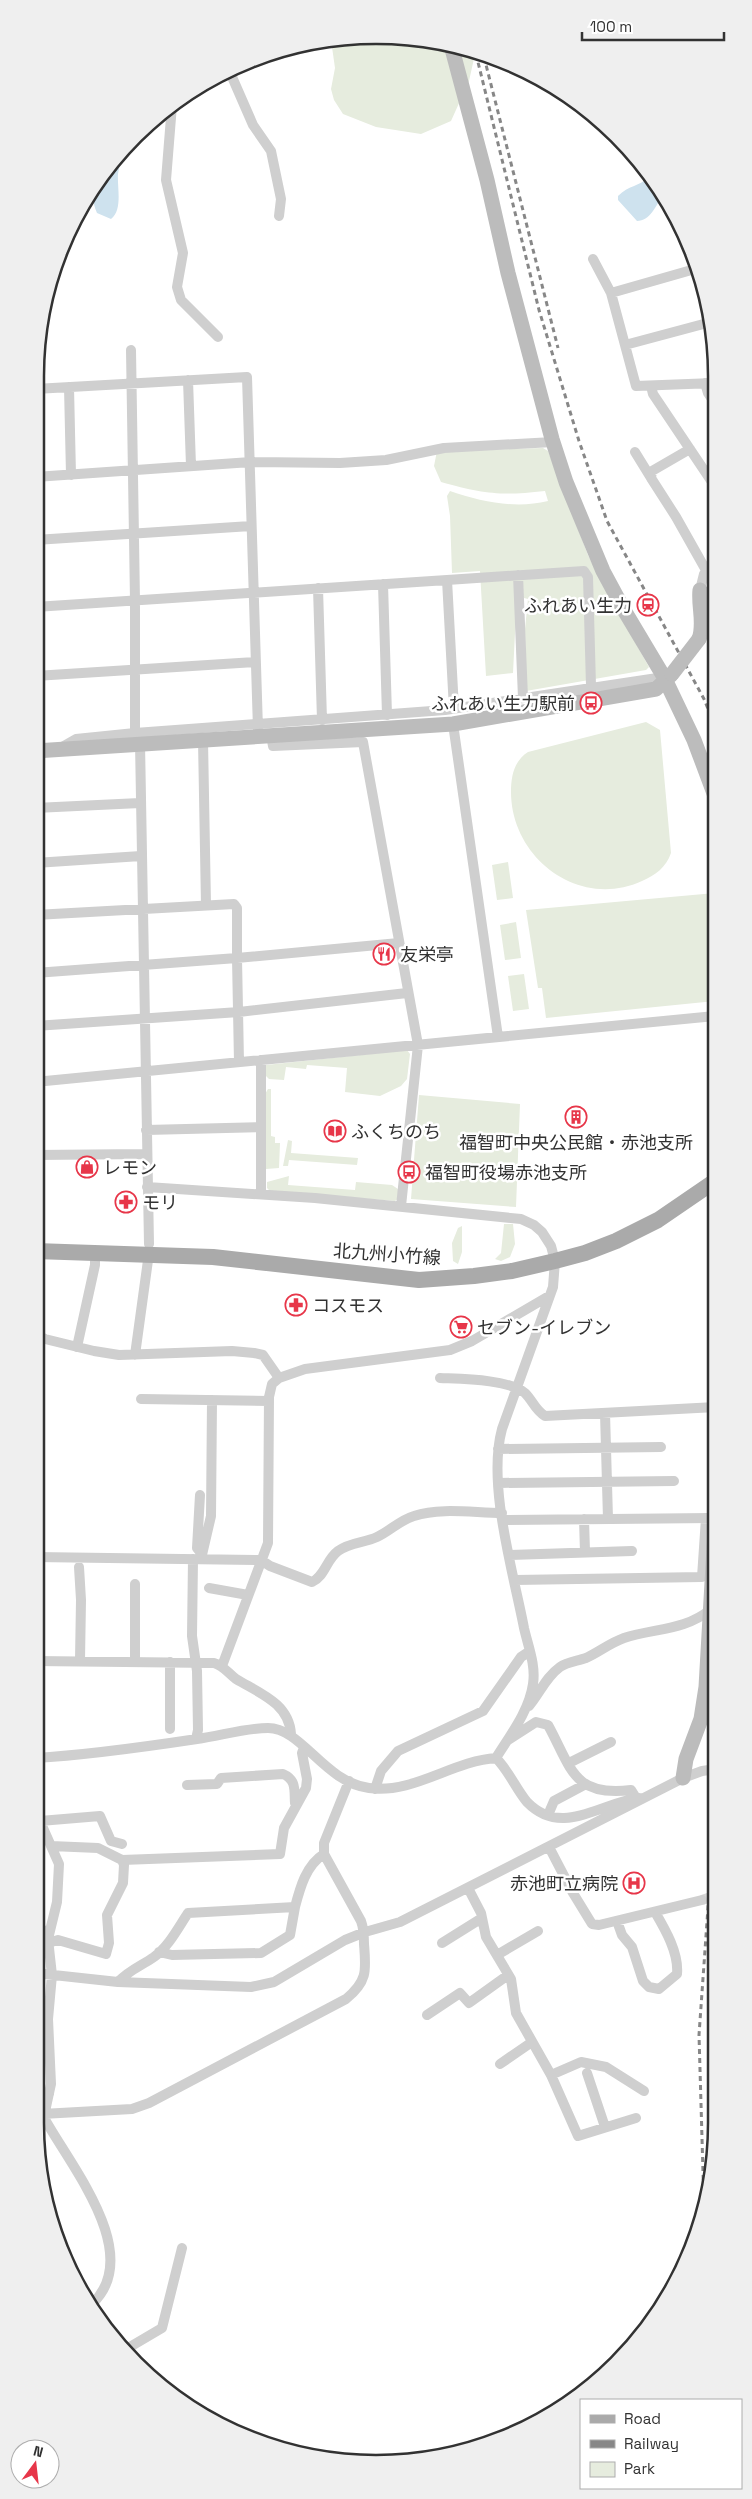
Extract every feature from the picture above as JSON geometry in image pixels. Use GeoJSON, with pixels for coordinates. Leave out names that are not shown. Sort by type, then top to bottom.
{"type":"FeatureCollection","features":[{"type":"Feature","properties":{"kind":"main road","name":"北九州小竹線"},"geometry":{"type":"LineString","coordinates":[[44,1251],[95,1252],[149,1249],[212,1258],[419,1280],[512,1271],[585,1253],[641,1229],[708,1186]]}},
{"type":"Feature","properties":{"kind":"street"},"geometry":{"type":"LineString","coordinates":[[453,53],[553,442],[574,504],[603,571],[624,610],[667,677],[708,777]]}},
{"type":"Feature","properties":{"kind":"street"},"geometry":{"type":"LineString","coordinates":[[232,77],[253,126],[271,151],[280,199],[279,216]]}},
{"type":"Feature","properties":{"kind":"street"},"geometry":{"type":"LineString","coordinates":[[171,114],[166,180],[183,253],[177,287],[180,300],[218,337]]}},
{"type":"Feature","properties":{"kind":"street"},"geometry":{"type":"LineString","coordinates":[[593,259],[611,293],[636,386],[708,383]]}},
{"type":"Feature","properties":{"kind":"street"},"geometry":{"type":"LineString","coordinates":[[611,293],[691,270]]}},
{"type":"Feature","properties":{"kind":"street"},"geometry":{"type":"LineString","coordinates":[[625,345],[704,324]]}},
{"type":"Feature","properties":{"kind":"street"},"geometry":{"type":"LineString","coordinates":[[130,350],[132,533],[144,965],[149,1249],[135,1355]]}},
{"type":"Feature","properties":{"kind":"street"},"geometry":{"type":"LineString","coordinates":[[44,388],[247,376],[251,462],[255,662],[262,732],[273,746],[363,742],[407,993],[418,1045],[401,1206]]}},
{"type":"Feature","properties":{"kind":"street"},"geometry":{"type":"LineString","coordinates":[[188,380],[191,466]]}},
{"type":"Feature","properties":{"kind":"street"},"geometry":{"type":"LineString","coordinates":[[651,386],[653,394],[708,476]]}},
{"type":"Feature","properties":{"kind":"street"},"geometry":{"type":"LineString","coordinates":[[70,387],[71,475]]}},
{"type":"Feature","properties":{"kind":"street"},"geometry":{"type":"LineString","coordinates":[[44,476],[251,462],[340,464],[386,460],[444,448],[553,442]]}},
{"type":"Feature","properties":{"kind":"street"},"geometry":{"type":"LineString","coordinates":[[651,478],[652,471],[690,449]]}},
{"type":"Feature","properties":{"kind":"street"},"geometry":{"type":"LineString","coordinates":[[44,750],[137,738],[262,732],[453,716],[656,689],[699,639],[703,627],[699,606],[700,590],[707,572],[680,523],[635,452]]}},
{"type":"Feature","properties":{"kind":"street"},"geometry":{"type":"LineString","coordinates":[[44,539],[251,526]]}},
{"type":"Feature","properties":{"kind":"street"},"geometry":{"type":"LineString","coordinates":[[44,606],[584,571],[588,577],[591,686]]}},
{"type":"Feature","properties":{"kind":"street"},"geometry":{"type":"LineString","coordinates":[[518,575],[523,698]]}},
{"type":"Feature","properties":{"kind":"street"},"geometry":{"type":"LineString","coordinates":[[447,580],[453,716],[498,1037]]}},
{"type":"Feature","properties":{"kind":"street"},"geometry":{"type":"LineString","coordinates":[[383,584],[387,715]]}},
{"type":"Feature","properties":{"kind":"street"},"geometry":{"type":"LineString","coordinates":[[318,588],[322,720]]}},
{"type":"Feature","properties":{"kind":"street"},"geometry":{"type":"LineString","coordinates":[[700,590],[708,602]]}},
{"type":"Feature","properties":{"kind":"street"},"geometry":{"type":"LineString","coordinates":[[44,675],[255,662]]}},
{"type":"Feature","properties":{"kind":"street"},"geometry":{"type":"LineString","coordinates":[[137,738],[203,740],[262,732],[322,720],[387,715],[453,716],[523,698],[591,686],[667,677]]}},
{"type":"Feature","properties":{"kind":"street"},"geometry":{"type":"LineString","coordinates":[[203,740],[206,905]]}},
{"type":"Feature","properties":{"kind":"street"},"geometry":{"type":"LineString","coordinates":[[44,807],[140,802]]}},
{"type":"Feature","properties":{"kind":"street"},"geometry":{"type":"LineString","coordinates":[[44,862],[141,856]]}},
{"type":"Feature","properties":{"kind":"street"},"geometry":{"type":"LineString","coordinates":[[44,915],[234,904],[237,908],[239,1062]]}},
{"type":"Feature","properties":{"kind":"street"},"geometry":{"type":"LineString","coordinates":[[44,972],[237,958],[399,943]]}},
{"type":"Feature","properties":{"kind":"street"},"geometry":{"type":"LineString","coordinates":[[44,1025],[239,1012],[407,993]]}},
{"type":"Feature","properties":{"kind":"street"},"geometry":{"type":"LineString","coordinates":[[44,1081],[708,1017]]}},
{"type":"Feature","properties":{"kind":"street"},"geometry":{"type":"LineString","coordinates":[[260,1060],[261,1194]]}},
{"type":"Feature","properties":{"kind":"street"},"geometry":{"type":"LineString","coordinates":[[146,1130],[262,1127]]}},
{"type":"Feature","properties":{"kind":"street"},"geometry":{"type":"LineString","coordinates":[[44,1155],[146,1154]]}},
{"type":"Feature","properties":{"kind":"street"},"geometry":{"type":"LineString","coordinates":[[147,1187],[261,1194],[521,1219],[542,1232],[551,1246],[555,1261],[553,1287],[516,1389],[498,1449],[502,1517],[534,1675],[525,1710]]}},
{"type":"Feature","properties":{"kind":"street"},"geometry":{"type":"LineString","coordinates":[[77,1347],[95,1265],[95,1252]]}},
{"type":"Feature","properties":{"kind":"street"},"geometry":{"type":"LineString","coordinates":[[222,1666],[268,1543],[269,1401],[272,1384],[280,1378],[305,1369],[450,1350],[472,1341],[549,1296]]}},
{"type":"Feature","properties":{"kind":"street"},"geometry":{"type":"LineString","coordinates":[[44,1337],[77,1347],[120,1355],[232,1351],[254,1353],[263,1355],[280,1378]]}},
{"type":"Feature","properties":{"kind":"street"},"geometry":{"type":"LineString","coordinates":[[440,1378],[477,1380],[516,1389],[525,1394],[537,1412],[545,1416],[708,1407]]}},
{"type":"Feature","properties":{"kind":"street"},"geometry":{"type":"LineString","coordinates":[[142,1399],[269,1401]]}},
{"type":"Feature","properties":{"kind":"street"},"geometry":{"type":"LineString","coordinates":[[196,1739],[198,1730],[197,1663],[192,1636],[199,1557],[211,1516],[212,1400]]}},
{"type":"Feature","properties":{"kind":"street"},"geometry":{"type":"LineString","coordinates":[[605,1413],[608,1519]]}},
{"type":"Feature","properties":{"kind":"street"},"geometry":{"type":"LineString","coordinates":[[498,1449],[661,1447]]}},
{"type":"Feature","properties":{"kind":"street"},"geometry":{"type":"LineString","coordinates":[[499,1483],[674,1480]]}},
{"type":"Feature","properties":{"kind":"street"},"geometry":{"type":"LineString","coordinates":[[199,1557],[197,1548],[200,1495]]}},
{"type":"Feature","properties":{"kind":"street"},"geometry":{"type":"LineString","coordinates":[[44,1557],[199,1557],[261,1560],[270,1566],[312,1582],[320,1578],[327,1563],[336,1552],[349,1544],[378,1537],[413,1516],[427,1513],[455,1512],[502,1517],[584,1520],[708,1516]]}},
{"type":"Feature","properties":{"kind":"street"},"geometry":{"type":"LineString","coordinates":[[584,1520],[585,1552]]}},
{"type":"Feature","properties":{"kind":"street"},"geometry":{"type":"LineString","coordinates":[[515,1580],[702,1577],[708,1544]]}},
{"type":"Feature","properties":{"kind":"street"},"geometry":{"type":"LineString","coordinates":[[510,1555],[632,1550]]}},
{"type":"Feature","properties":{"kind":"street"},"geometry":{"type":"LineString","coordinates":[[78,1568],[81,1600],[80,1660]]}},
{"type":"Feature","properties":{"kind":"street"},"geometry":{"type":"LineString","coordinates":[[135,1584],[135,1662]]}},
{"type":"Feature","properties":{"kind":"street"},"geometry":{"type":"LineString","coordinates":[[209,1588],[248,1594]]}},
{"type":"Feature","properties":{"kind":"street"},"geometry":{"type":"LineString","coordinates":[[496,1758],[525,1710],[548,1678],[562,1665],[594,1654],[607,1645],[625,1638],[682,1626],[708,1611]]}},
{"type":"Feature","properties":{"kind":"street"},"geometry":{"type":"LineString","coordinates":[[683,1778],[686,1759],[701,1718],[706,1687],[708,1648]]}},
{"type":"Feature","properties":{"kind":"street"},"geometry":{"type":"LineString","coordinates":[[375,1788],[381,1771],[398,1751],[483,1711],[521,1656],[530,1651]]}},
{"type":"Feature","properties":{"kind":"street"},"geometry":{"type":"LineString","coordinates":[[44,1660],[214,1663],[222,1666],[233,1677],[277,1704],[290,1722],[291,1734]]}},
{"type":"Feature","properties":{"kind":"street"},"geometry":{"type":"LineString","coordinates":[[170,1662],[170,1729]]}},
{"type":"Feature","properties":{"kind":"street"},"geometry":{"type":"LineString","coordinates":[[507,1740],[536,1722],[548,1725],[569,1763],[584,1785],[602,1792],[631,1790],[639,1798]]}},
{"type":"Feature","properties":{"kind":"street"},"geometry":{"type":"LineString","coordinates":[[44,1757],[196,1739],[267,1728],[291,1734],[332,1773],[367,1788],[399,1788],[467,1762],[496,1758]]}},
{"type":"Feature","properties":{"kind":"street"},"geometry":{"type":"LineString","coordinates":[[569,1763],[611,1742]]}},
{"type":"Feature","properties":{"kind":"street"},"geometry":{"type":"LineString","coordinates":[[51,1846],[98,1848],[122,1860],[280,1854],[284,1828],[308,1779],[302,1753],[304,1747]]}},
{"type":"Feature","properties":{"kind":"street"},"geometry":{"type":"LineString","coordinates":[[496,1758],[509,1772],[526,1800],[548,1815],[560,1819],[573,1818],[619,1801],[639,1798]]}},
{"type":"Feature","properties":{"kind":"street"},"geometry":{"type":"LineString","coordinates":[[44,1974],[118,1982],[251,1987],[274,1982],[345,1940],[400,1922],[549,1847],[639,1798],[683,1778],[708,1770]]}},
{"type":"Feature","properties":{"kind":"street"},"geometry":{"type":"LineString","coordinates":[[187,1785],[217,1784],[221,1778],[283,1774],[288,1776],[294,1784],[296,1806]]}},
{"type":"Feature","properties":{"kind":"street"},"geometry":{"type":"LineString","coordinates":[[44,2117],[132,2109],[149,2103],[346,1999],[359,1988],[364,1976],[366,1963],[365,1932],[361,1921],[324,1854],[324,1843],[349,1781]]}},
{"type":"Feature","properties":{"kind":"street"},"geometry":{"type":"LineString","coordinates":[[548,1815],[554,1801],[584,1785]]}},
{"type":"Feature","properties":{"kind":"street"},"geometry":{"type":"LineString","coordinates":[[44,1818],[100,1816],[111,1841],[122,1844]]}},
{"type":"Feature","properties":{"kind":"street"},"geometry":{"type":"LineString","coordinates":[[44,1832],[59,1864],[57,1902],[48,1943],[52,1975],[48,2019],[51,2084],[44,2105]]}},
{"type":"Feature","properties":{"kind":"street"},"geometry":{"type":"LineString","coordinates":[[549,1847],[592,1924],[599,1925],[702,1900]]}},
{"type":"Feature","properties":{"kind":"street"},"geometry":{"type":"LineString","coordinates":[[159,1952],[172,1955],[261,1953],[290,1935],[295,1907],[304,1879],[318,1858],[324,1854]]}},
{"type":"Feature","properties":{"kind":"street"},"geometry":{"type":"LineString","coordinates":[[48,1943],[58,1940],[106,1954],[109,1943],[107,1915],[123,1883],[124,1865],[122,1860]]}},
{"type":"Feature","properties":{"kind":"street"},"geometry":{"type":"LineString","coordinates":[[468,1888],[482,1918],[486,1937],[511,1979],[516,2013],[551,2075],[578,2136],[636,2118]]}},
{"type":"Feature","properties":{"kind":"street"},"geometry":{"type":"LineString","coordinates":[[118,1982],[128,1971],[159,1952],[169,1942],[188,1912],[295,1907]]}},
{"type":"Feature","properties":{"kind":"street"},"geometry":{"type":"LineString","coordinates":[[617,1921],[622,1934],[635,1954],[643,1981],[649,1987],[659,1990],[677,1974],[678,1968],[671,1941],[655,1912]]}},
{"type":"Feature","properties":{"kind":"street"},"geometry":{"type":"LineString","coordinates":[[442,1944],[482,1918]]}},
{"type":"Feature","properties":{"kind":"street"},"geometry":{"type":"LineString","coordinates":[[44,1931],[50,1931]]}},
{"type":"Feature","properties":{"kind":"street"},"geometry":{"type":"LineString","coordinates":[[497,1955],[538,1931]]}},
{"type":"Feature","properties":{"kind":"street"},"geometry":{"type":"LineString","coordinates":[[426,2016],[460,1993],[469,2003],[508,1974]]}},
{"type":"Feature","properties":{"kind":"street"},"geometry":{"type":"LineString","coordinates":[[44,2019],[48,2019]]}},
{"type":"Feature","properties":{"kind":"street"},"geometry":{"type":"LineString","coordinates":[[500,2064],[532,2042]]}},
{"type":"Feature","properties":{"kind":"street"},"geometry":{"type":"LineString","coordinates":[[551,2075],[581,2062],[606,2067],[644,2090]]}},
{"type":"Feature","properties":{"kind":"street"},"geometry":{"type":"LineString","coordinates":[[587,2074],[605,2128]]}},
{"type":"Feature","properties":{"kind":"street"},"geometry":{"type":"LineString","coordinates":[[44,2093],[49,2094]]}},
{"type":"Feature","properties":{"kind":"street"},"geometry":{"type":"LineString","coordinates":[[44,2126],[80,2174],[111,2248],[108,2282],[101,2295],[95,2301]]}},
{"type":"Feature","properties":{"kind":"street"},"geometry":{"type":"LineString","coordinates":[[130,2347],[162,2328],[182,2248]]}},
{"type":"Feature","properties":{"kind":"green space"},"geometry":{"type":"Polygon","coordinates":[[[354,44],[398,44],[441,50],[474,58],[469,81],[451,121],[421,134],[376,127],[343,114],[334,100],[331,89],[335,68],[332,47],[354,44]]]}},
{"type":"Feature","properties":{"kind":"green space"},"geometry":{"type":"Polygon","coordinates":[[[543,448],[548,451],[588,555],[649,667],[646,670],[526,691],[525,629],[528,599],[520,597],[515,633],[513,673],[486,676],[480,571],[452,573],[450,516],[447,496],[450,491],[499,503],[524,504],[548,501],[545,491],[504,494],[469,489],[441,482],[434,466],[437,451],[543,448]]]}},
{"type":"Feature","properties":{"kind":"green space"},"geometry":{"type":"Polygon","coordinates":[[[646,722],[660,730],[671,853],[669,858],[660,870],[651,876],[642,881],[618,888],[595,889],[573,883],[553,872],[536,857],[523,838],[514,816],[511,792],[516,764],[528,752],[646,722]]]}},
{"type":"Feature","properties":{"kind":"green space"},"geometry":{"type":"Polygon","coordinates":[[[508,862],[513,898],[497,900],[492,865],[508,862]]]}},
{"type":"Feature","properties":{"kind":"green space"},"geometry":{"type":"Polygon","coordinates":[[[708,894],[708,1002],[546,1018],[542,988],[538,988],[526,910],[708,894]]]}},
{"type":"Feature","properties":{"kind":"green space"},"geometry":{"type":"Polygon","coordinates":[[[516,922],[521,958],[505,960],[500,925],[516,922]]]}},
{"type":"Feature","properties":{"kind":"green space"},"geometry":{"type":"Polygon","coordinates":[[[524,974],[529,1009],[513,1011],[508,976],[524,974]]]}},
{"type":"Feature","properties":{"kind":"green space"},"geometry":{"type":"Polygon","coordinates":[[[407,1050],[410,1054],[407,1079],[401,1086],[380,1096],[345,1092],[347,1068],[307,1065],[306,1069],[286,1067],[284,1080],[269,1079],[265,1075],[266,1065],[407,1050]]]}},
{"type":"Feature","properties":{"kind":"green space"},"geometry":{"type":"Polygon","coordinates":[[[268,1089],[271,1089],[271,1136],[275,1137],[275,1143],[280,1143],[279,1168],[266,1169],[265,1094],[268,1089]]]}},
{"type":"Feature","properties":{"kind":"green space"},"geometry":{"type":"Polygon","coordinates":[[[419,1095],[520,1104],[516,1207],[411,1199],[419,1095]]]}},
{"type":"Feature","properties":{"kind":"green space"},"geometry":{"type":"Polygon","coordinates":[[[288,1140],[292,1141],[291,1153],[358,1158],[357,1165],[289,1160],[288,1166],[283,1166],[288,1140]]]}},
{"type":"Feature","properties":{"kind":"green space"},"geometry":{"type":"Polygon","coordinates":[[[289,1176],[288,1185],[355,1190],[356,1182],[392,1185],[398,1189],[398,1199],[395,1201],[270,1191],[267,1188],[267,1182],[289,1176]]]}},
{"type":"Feature","properties":{"kind":"green space"},"geometry":{"type":"Polygon","coordinates":[[[504,1224],[513,1224],[515,1244],[510,1257],[501,1261],[495,1259],[501,1253],[504,1224]]]}},
{"type":"Feature","properties":{"kind":"green space"},"geometry":{"type":"Polygon","coordinates":[[[462,1226],[462,1252],[458,1264],[453,1261],[452,1243],[458,1228],[462,1226]]]}},
{"type":"Feature","properties":{"kind":"water"},"geometry":{"type":"Polygon","coordinates":[[[120,165],[118,174],[119,198],[115,215],[111,219],[97,213],[94,203],[100,191],[120,165]]]}},
{"type":"Feature","properties":{"kind":"water"},"geometry":{"type":"Polygon","coordinates":[[[644,180],[659,202],[649,216],[637,221],[618,200],[618,196],[644,180]]]}},
{"type":"Feature","properties":{"kind":"tunnel"},"geometry":{"type":"LineString","coordinates":[[702,1900],[708,1898]]}},
{"type":"Feature","properties":{"kind":"railway"},"geometry":{"type":"LineString","coordinates":[[477,59],[539,310],[579,441],[607,521],[708,709]]}},
{"type":"Feature","properties":{"kind":"railway"},"geometry":{"type":"LineString","coordinates":[[485,62],[558,348]]}},
{"type":"Feature","properties":{"kind":"railway"},"geometry":{"type":"LineString","coordinates":[[703,2179],[699,2035],[708,1907]]}},
{"type":"Feature","properties":{"kind":"place","name":"ふれあい生力"},"geometry":{"type":"Point","coordinates":[648,605]}},
{"type":"Feature","properties":{"kind":"place","name":"ふれあい生力駅前"},"geometry":{"type":"Point","coordinates":[591,703]}},
{"type":"Feature","properties":{"kind":"place","name":"友栄亭"},"geometry":{"type":"Point","coordinates":[384,954]}},
{"type":"Feature","properties":{"kind":"place","name":"福智町中央公民館・赤池支所"},"geometry":{"type":"Point","coordinates":[576,1117]}},
{"type":"Feature","properties":{"kind":"place","name":"ふくちのち"},"geometry":{"type":"Point","coordinates":[335,1131]}},
{"type":"Feature","properties":{"kind":"place","name":"レモン"},"geometry":{"type":"Point","coordinates":[87,1167]}},
{"type":"Feature","properties":{"kind":"place","name":"福智町役場赤池支所"},"geometry":{"type":"Point","coordinates":[409,1172]}},
{"type":"Feature","properties":{"kind":"place","name":"モリ"},"geometry":{"type":"Point","coordinates":[126,1202]}},
{"type":"Feature","properties":{"kind":"place","name":"コスモス"},"geometry":{"type":"Point","coordinates":[296,1305]}},
{"type":"Feature","properties":{"kind":"place","name":"セブン-イレブン"},"geometry":{"type":"Point","coordinates":[461,1327]}},
{"type":"Feature","properties":{"kind":"place","name":"赤池町立病院"},"geometry":{"type":"Point","coordinates":[634,1883]}}]}
